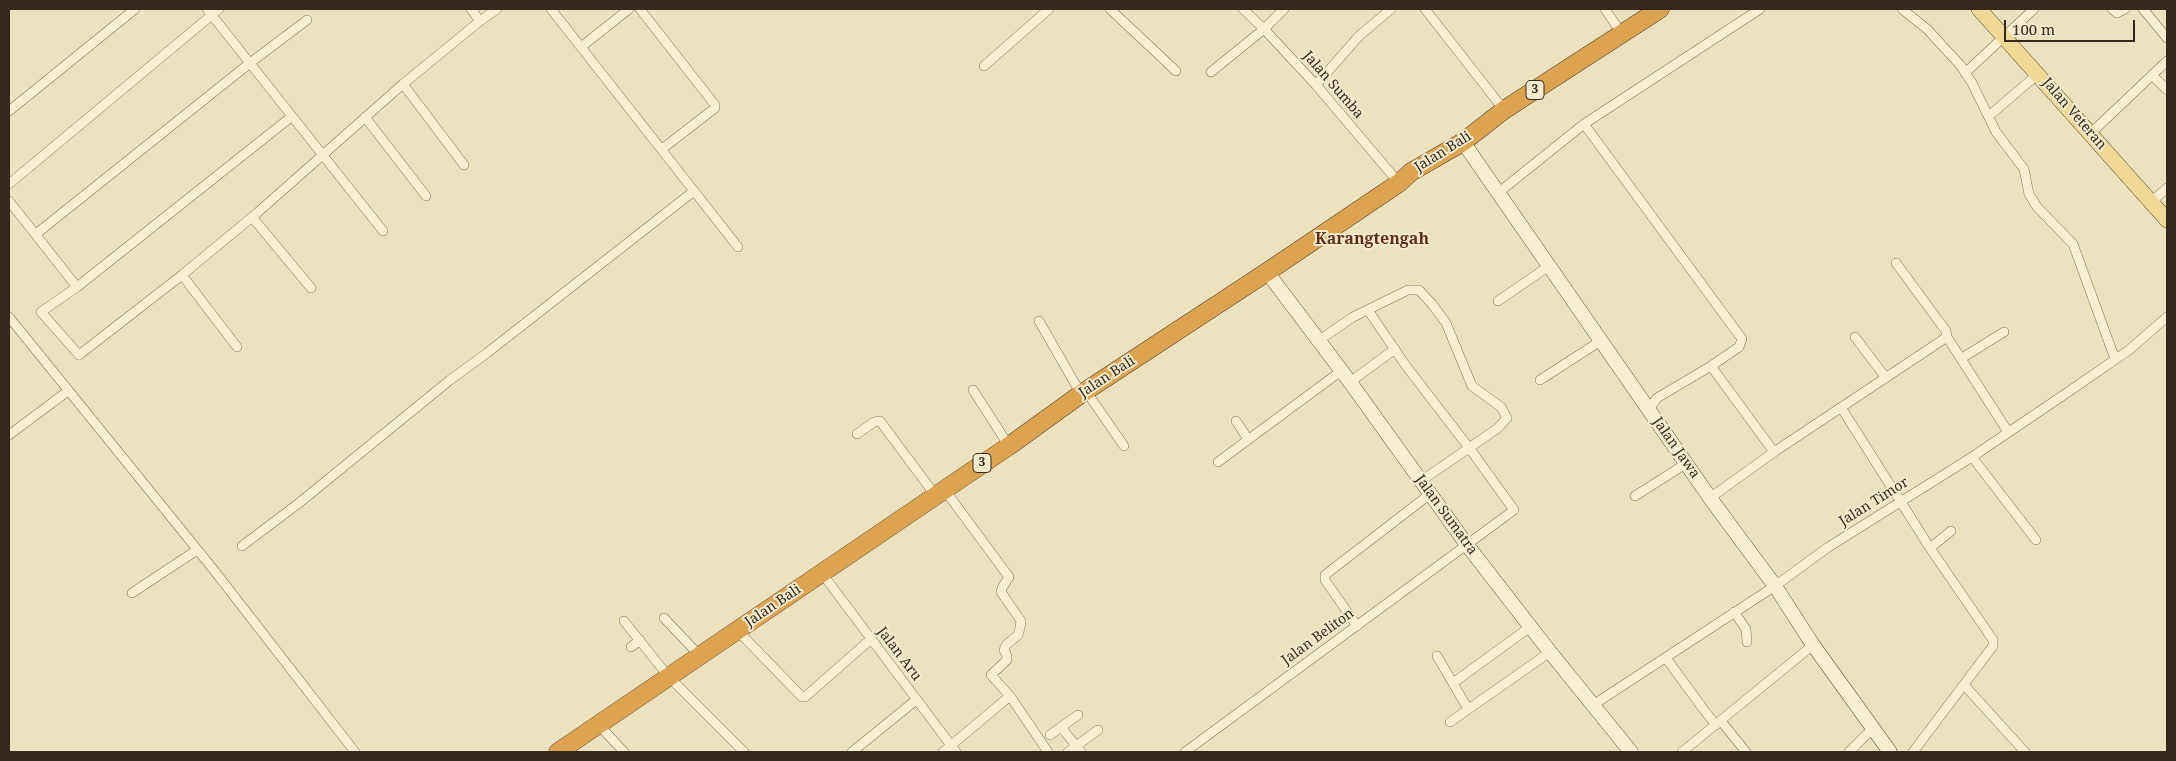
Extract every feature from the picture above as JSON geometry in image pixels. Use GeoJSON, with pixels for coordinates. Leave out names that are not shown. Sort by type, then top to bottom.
{"type":"FeatureCollection","features":[{"type":"Feature","properties":{"kind":"highway","name":"Jalan Bali"},"geometry":{"type":"LineString","coordinates":[[558,752],[1009,446],[1083,393],[1267,272],[1406,177],[1463,142],[1504,110],[1660,9]]}},
{"type":"Feature","properties":{"kind":"main road","name":"Jalan Veteran"},"geometry":{"type":"LineString","coordinates":[[1979,9],[2039,73],[2090,134],[2167,220]]}},
{"type":"Feature","properties":{"kind":"street"},"geometry":{"type":"LineString","coordinates":[[9,111],[134,9]]}},
{"type":"Feature","properties":{"kind":"street"},"geometry":{"type":"LineString","coordinates":[[470,9],[480,21]]}},
{"type":"Feature","properties":{"kind":"street"},"geometry":{"type":"LineString","coordinates":[[291,117],[77,287],[41,312],[79,355],[252,217],[364,117],[496,9]]}},
{"type":"Feature","properties":{"kind":"street"},"geometry":{"type":"LineString","coordinates":[[551,9],[738,247]]}},
{"type":"Feature","properties":{"kind":"street"},"geometry":{"type":"LineString","coordinates":[[581,47],[628,9]]}},
{"type":"Feature","properties":{"kind":"street"},"geometry":{"type":"LineString","coordinates":[[640,9],[715,105],[715,108],[662,149]]}},
{"type":"Feature","properties":{"kind":"street"},"geometry":{"type":"LineString","coordinates":[[984,66],[1050,9]]}},
{"type":"Feature","properties":{"kind":"street"},"geometry":{"type":"LineString","coordinates":[[1110,9],[1176,71]]}},
{"type":"Feature","properties":{"kind":"street","name":"Jalan Sumba"},"geometry":{"type":"LineString","coordinates":[[1243,9],[1406,177]]}},
{"type":"Feature","properties":{"kind":"street"},"geometry":{"type":"LineString","coordinates":[[1211,72],[1264,29],[1284,9]]}},
{"type":"Feature","properties":{"kind":"street"},"geometry":{"type":"LineString","coordinates":[[1316,85],[1359,36],[1391,9]]}},
{"type":"Feature","properties":{"kind":"street"},"geometry":{"type":"LineString","coordinates":[[1425,9],[1504,110]]}},
{"type":"Feature","properties":{"kind":"street"},"geometry":{"type":"LineString","coordinates":[[1606,9],[1622,34]]}},
{"type":"Feature","properties":{"kind":"street"},"geometry":{"type":"LineString","coordinates":[[1498,193],[1584,124],[1760,9]]}},
{"type":"Feature","properties":{"kind":"street"},"geometry":{"type":"LineString","coordinates":[[1902,9],[1937,39],[1968,70],[1991,114],[1996,132],[2024,169],[2029,194],[2037,207],[2074,244],[2116,359]]}},
{"type":"Feature","properties":{"kind":"street"},"geometry":{"type":"LineString","coordinates":[[1968,70],[2034,9]]}},
{"type":"Feature","properties":{"kind":"street"},"geometry":{"type":"LineString","coordinates":[[2112,9],[2117,14],[2125,9]]}},
{"type":"Feature","properties":{"kind":"street"},"geometry":{"type":"LineString","coordinates":[[2143,9],[2167,38]]}},
{"type":"Feature","properties":{"kind":"street"},"geometry":{"type":"LineString","coordinates":[[9,184],[213,11],[291,117],[383,230]]}},
{"type":"Feature","properties":{"kind":"street"},"geometry":{"type":"LineString","coordinates":[[36,234],[250,63],[307,20]]}},
{"type":"Feature","properties":{"kind":"street"},"geometry":{"type":"LineString","coordinates":[[2090,134],[2167,61]]}},
{"type":"Feature","properties":{"kind":"street"},"geometry":{"type":"LineString","coordinates":[[1991,114],[2039,73]]}},
{"type":"Feature","properties":{"kind":"street"},"geometry":{"type":"LineString","coordinates":[[2152,75],[2167,90]]}},
{"type":"Feature","properties":{"kind":"street"},"geometry":{"type":"LineString","coordinates":[[403,84],[464,165]]}},
{"type":"Feature","properties":{"kind":"street"},"geometry":{"type":"LineString","coordinates":[[364,117],[426,196]]}},
{"type":"Feature","properties":{"kind":"street"},"geometry":{"type":"LineString","coordinates":[[1584,124],[1742,340],[1739,347],[1712,366],[1656,398],[1649,409]]}},
{"type":"Feature","properties":{"kind":"street","name":"Jalan Jawa"},"geometry":{"type":"LineString","coordinates":[[1463,142],[1688,463],[1710,498],[1775,586],[1813,645],[1890,752]]}},
{"type":"Feature","properties":{"kind":"street"},"geometry":{"type":"LineString","coordinates":[[2151,202],[2167,188]]}},
{"type":"Feature","properties":{"kind":"street"},"geometry":{"type":"LineString","coordinates":[[242,546],[299,504],[450,380],[694,191]]}},
{"type":"Feature","properties":{"kind":"street"},"geometry":{"type":"LineString","coordinates":[[9,201],[77,287]]}},
{"type":"Feature","properties":{"kind":"street"},"geometry":{"type":"LineString","coordinates":[[252,217],[311,288]]}},
{"type":"Feature","properties":{"kind":"street"},"geometry":{"type":"LineString","coordinates":[[1896,263],[1946,331],[1947,337],[2008,432]]}},
{"type":"Feature","properties":{"kind":"street"},"geometry":{"type":"LineString","coordinates":[[1498,301],[1549,266]]}},
{"type":"Feature","properties":{"kind":"street","name":"Jalan Sumatra"},"geometry":{"type":"LineString","coordinates":[[1267,272],[1350,382],[1510,602],[1632,752]]}},
{"type":"Feature","properties":{"kind":"street"},"geometry":{"type":"LineString","coordinates":[[182,274],[237,347]]}},
{"type":"Feature","properties":{"kind":"street"},"geometry":{"type":"LineString","coordinates":[[1318,341],[1353,317],[1414,289],[1419,290],[1446,323],[1472,386],[1501,407],[1507,418],[1505,423],[1470,449],[1421,481]]}},
{"type":"Feature","properties":{"kind":"street"},"geometry":{"type":"LineString","coordinates":[[1368,310],[1470,449]]}},
{"type":"Feature","properties":{"kind":"street"},"geometry":{"type":"LineString","coordinates":[[9,317],[197,550],[355,752]]}},
{"type":"Feature","properties":{"kind":"street","name":"Jalan Timor"},"geometry":{"type":"LineString","coordinates":[[1593,705],[1775,586],[1827,548],[1972,457],[2129,350],[2167,318]]}},
{"type":"Feature","properties":{"kind":"street"},"geometry":{"type":"LineString","coordinates":[[1039,321],[1083,393],[1124,446]]}},
{"type":"Feature","properties":{"kind":"street"},"geometry":{"type":"LineString","coordinates":[[1962,358],[2004,332]]}},
{"type":"Feature","properties":{"kind":"street"},"geometry":{"type":"LineString","coordinates":[[1855,337],[1886,378]]}},
{"type":"Feature","properties":{"kind":"street"},"geometry":{"type":"LineString","coordinates":[[1710,498],[1774,452],[1842,409],[1947,337]]}},
{"type":"Feature","properties":{"kind":"street"},"geometry":{"type":"LineString","coordinates":[[1540,380],[1602,340]]}},
{"type":"Feature","properties":{"kind":"street"},"geometry":{"type":"LineString","coordinates":[[1350,382],[1395,349]]}},
{"type":"Feature","properties":{"kind":"street"},"geometry":{"type":"LineString","coordinates":[[1712,366],[1774,452]]}},
{"type":"Feature","properties":{"kind":"street"},"geometry":{"type":"LineString","coordinates":[[1218,462],[1341,371]]}},
{"type":"Feature","properties":{"kind":"street"},"geometry":{"type":"LineString","coordinates":[[973,390],[1009,446]]}},
{"type":"Feature","properties":{"kind":"street"},"geometry":{"type":"LineString","coordinates":[[9,435],[68,391]]}},
{"type":"Feature","properties":{"kind":"street"},"geometry":{"type":"LineString","coordinates":[[1842,409],[1930,548],[1993,640],[1993,646],[1965,686],[1913,752]]}},
{"type":"Feature","properties":{"kind":"street"},"geometry":{"type":"LineString","coordinates":[[857,434],[874,422],[880,421],[1009,577],[1001,592],[1021,621],[1020,628],[1018,635],[1006,645],[1004,650],[1007,660],[991,675],[1010,696],[1048,752]]}},
{"type":"Feature","properties":{"kind":"street"},"geometry":{"type":"LineString","coordinates":[[1236,421],[1248,438]]}},
{"type":"Feature","properties":{"kind":"street","name":"Jalan Beliton"},"geometry":{"type":"LineString","coordinates":[[1185,752],[1513,512],[1514,509],[1470,449]]}},
{"type":"Feature","properties":{"kind":"street"},"geometry":{"type":"LineString","coordinates":[[1972,457],[2036,540]]}},
{"type":"Feature","properties":{"kind":"street"},"geometry":{"type":"LineString","coordinates":[[1635,496],[1688,463]]}},
{"type":"Feature","properties":{"kind":"street"},"geometry":{"type":"LineString","coordinates":[[1357,626],[1325,580],[1325,575],[1430,494]]}},
{"type":"Feature","properties":{"kind":"street"},"geometry":{"type":"LineString","coordinates":[[1930,548],[1951,531]]}},
{"type":"Feature","properties":{"kind":"street"},"geometry":{"type":"LineString","coordinates":[[132,593],[197,550]]}},
{"type":"Feature","properties":{"kind":"street","name":"Jalan Aru"},"geometry":{"type":"LineString","coordinates":[[821,572],[953,749]]}},
{"type":"Feature","properties":{"kind":"street"},"geometry":{"type":"LineString","coordinates":[[1734,612],[1746,629],[1747,642]]}},
{"type":"Feature","properties":{"kind":"street"},"geometry":{"type":"LineString","coordinates":[[664,618],[699,655]]}},
{"type":"Feature","properties":{"kind":"street"},"geometry":{"type":"LineString","coordinates":[[624,621],[668,676],[744,752]]}},
{"type":"Feature","properties":{"kind":"street"},"geometry":{"type":"LineString","coordinates":[[1453,683],[1530,627]]}},
{"type":"Feature","properties":{"kind":"street"},"geometry":{"type":"LineString","coordinates":[[737,630],[799,695],[805,697],[871,639]]}},
{"type":"Feature","properties":{"kind":"street"},"geometry":{"type":"LineString","coordinates":[[632,647],[640,640]]}},
{"type":"Feature","properties":{"kind":"street"},"geometry":{"type":"LineString","coordinates":[[1682,752],[1719,723],[1742,701],[1813,645]]}},
{"type":"Feature","properties":{"kind":"street"},"geometry":{"type":"LineString","coordinates":[[1450,722],[1550,652]]}},
{"type":"Feature","properties":{"kind":"street"},"geometry":{"type":"LineString","coordinates":[[1437,656],[1468,709]]}},
{"type":"Feature","properties":{"kind":"street"},"geometry":{"type":"LineString","coordinates":[[1666,658],[1719,723],[1746,752]]}},
{"type":"Feature","properties":{"kind":"street"},"geometry":{"type":"LineString","coordinates":[[1965,686],[2025,752]]}},
{"type":"Feature","properties":{"kind":"street"},"geometry":{"type":"LineString","coordinates":[[944,752],[953,749],[1010,696]]}},
{"type":"Feature","properties":{"kind":"street"},"geometry":{"type":"LineString","coordinates":[[855,751],[916,700]]}},
{"type":"Feature","properties":{"kind":"street"},"geometry":{"type":"LineString","coordinates":[[1050,735],[1078,715]]}},
{"type":"Feature","properties":{"kind":"street"},"geometry":{"type":"LineString","coordinates":[[598,724],[624,752]]}},
{"type":"Feature","properties":{"kind":"street"},"geometry":{"type":"LineString","coordinates":[[1061,727],[1078,749]]}},
{"type":"Feature","properties":{"kind":"street"},"geometry":{"type":"LineString","coordinates":[[1848,752],[1873,728]]}},
{"type":"Feature","properties":{"kind":"street"},"geometry":{"type":"LineString","coordinates":[[1068,752],[1078,749],[1098,730]]}},
{"type":"Feature","properties":{"kind":"district","name":"Karangtengah"},"geometry":{"type":"Point","coordinates":[1372,239]}}]}
